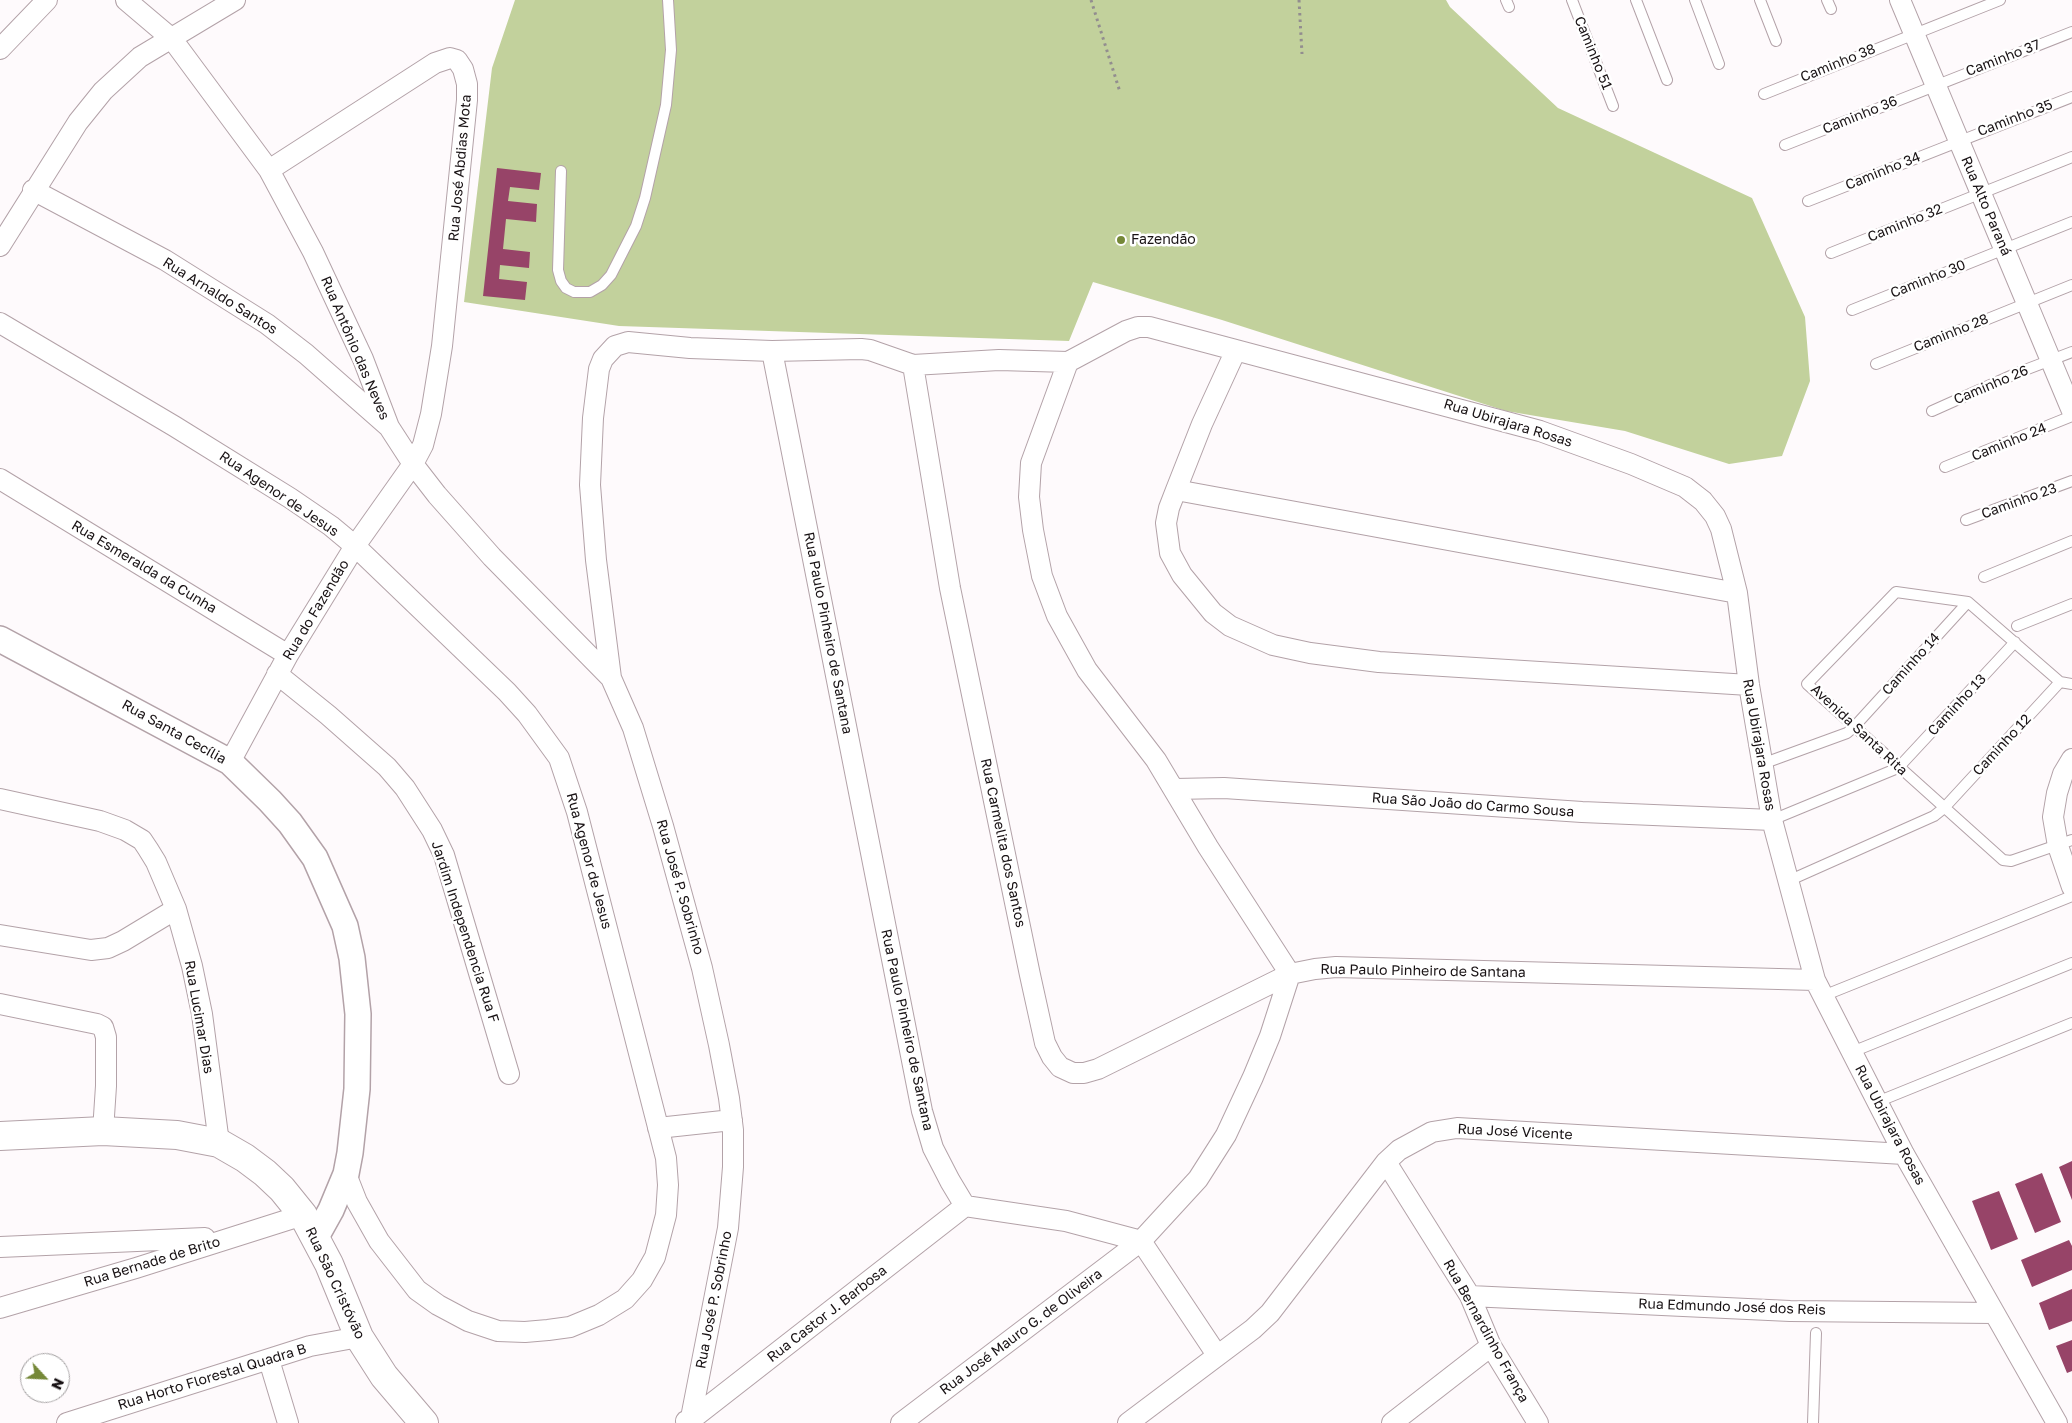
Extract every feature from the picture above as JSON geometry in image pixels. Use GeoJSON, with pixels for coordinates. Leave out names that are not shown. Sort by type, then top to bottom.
{"type":"FeatureCollection","features":[{"type":"Feature","properties":{"kind":"main road","name":"Rua São Cristóvão"},"geometry":{"type":"LineString","coordinates":[[0,1136],[103,1131],[177,1135],[219,1142],[245,1158],[265,1174],[309,1226],[359,1337],[384,1376],[424,1423]]}},
{"type":"Feature","properties":{"kind":"street"},"geometry":{"type":"LineString","coordinates":[[0,49],[47,0]]}},
{"type":"Feature","properties":{"kind":"street","name":"Rua Antônio das Neves"},"geometry":{"type":"LineString","coordinates":[[126,0],[172,39],[269,170],[313,252],[342,314],[376,390],[389,427],[413,464],[437,495],[492,557],[611,678]]}},
{"type":"Feature","properties":{"kind":"street"},"geometry":{"type":"LineString","coordinates":[[0,246],[33,190],[78,122],[103,91],[140,57],[235,0]]}},
{"type":"Feature","properties":{"kind":"street","name":"Rua Alto Paraná"},"geometry":{"type":"LineString","coordinates":[[1900,0],[2072,411]]}},
{"type":"Feature","properties":{"kind":"street","name":"Rua José Abdias Mota"},"geometry":{"type":"LineString","coordinates":[[269,170],[435,63],[450,58],[457,60],[463,69],[467,84],[467,100],[442,346],[429,424],[423,445],[413,464]]}},
{"type":"Feature","properties":{"kind":"street","name":"Rua Arnaldo Santos"},"geometry":{"type":"LineString","coordinates":[[33,190],[165,260],[267,324],[306,354],[389,427]]}},
{"type":"Feature","properties":{"kind":"street","name":"Rua Agenor de Jesus"},"geometry":{"type":"LineString","coordinates":[[0,323],[174,426],[290,498],[331,526],[355,546],[507,692],[527,714],[558,758],[577,812],[666,1158],[668,1185],[666,1215],[655,1257],[642,1280],[625,1299],[599,1315],[570,1327],[525,1332],[498,1331],[468,1321],[438,1305],[417,1290],[379,1240],[357,1202],[346,1174]]}},
{"type":"Feature","properties":{"kind":"street","name":"Rua Ubirajara Rosas"},"geometry":{"type":"LineString","coordinates":[[1068,362],[1118,334],[1138,327],[1150,326],[1540,431],[1631,464],[1685,487],[1703,501],[1716,516],[1737,593],[1749,685],[1772,820],[1819,988],[1904,1154],[2057,1423]]}},
{"type":"Feature","properties":{"kind":"street","name":"Rua José P. Sobrinho"},"geometry":{"type":"LineString","coordinates":[[688,1422],[728,1228],[733,1167],[732,1120],[719,1045],[702,968],[663,826],[633,728],[611,678],[596,560],[590,485],[593,418],[600,369],[603,360],[615,346],[628,342],[690,348],[772,351]]}},
{"type":"Feature","properties":{"kind":"street"},"geometry":{"type":"LineString","coordinates":[[772,351],[861,349],[870,350],[913,365],[999,360],[1068,362],[1031,463],[1029,497],[1042,576],[1057,616],[1087,670],[1150,752],[1175,789],[1208,847],[1290,974],[1270,1036],[1226,1135],[1198,1180],[1141,1242]]}},
{"type":"Feature","properties":{"kind":"street"},"geometry":{"type":"LineString","coordinates":[[1236,350],[1202,424],[1169,508],[1166,523],[1170,553],[1182,575],[1213,613],[1230,626],[1273,645],[1310,653],[1379,662],[1749,685]]}},
{"type":"Feature","properties":{"kind":"street","name":"Rua Paulo Pinheiro de Santana"},"geometry":{"type":"LineString","coordinates":[[772,351],[922,1111],[933,1148],[965,1206]]}},
{"type":"Feature","properties":{"kind":"street","name":"Rua Carmelita dos Santos"},"geometry":{"type":"LineString","coordinates":[[913,365],[954,607],[1030,975],[1045,1043],[1052,1057],[1060,1068],[1072,1073],[1084,1073],[1098,1069],[1290,974]]}},
{"type":"Feature","properties":{"kind":"street","name":"Rua do Fazendão"},"geometry":{"type":"LineString","coordinates":[[230,762],[288,655],[355,546],[413,464]]}},
{"type":"Feature","properties":{"kind":"street","name":"Rua Esmeralda da Cunha"},"geometry":{"type":"LineString","coordinates":[[0,479],[288,655]]}},
{"type":"Feature","properties":{"kind":"street"},"geometry":{"type":"LineString","coordinates":[[1176,490],[1737,593]]}},
{"type":"Feature","properties":{"kind":"street","name":"Rua Santa Cecília"},"geometry":{"type":"LineString","coordinates":[[0,639],[230,762],[290,823],[315,858],[345,926],[352,958],[358,1014],[357,1089],[346,1174],[330,1210],[309,1226]]}},
{"type":"Feature","properties":{"kind":"street","name":"Jardim Independencia Rua F"},"geometry":{"type":"LineString","coordinates":[[277,674],[328,715],[387,767],[405,788],[424,816],[444,856],[509,1074]]}},
{"type":"Feature","properties":{"kind":"street"},"geometry":{"type":"LineString","coordinates":[[2072,759],[2063,774],[2054,802],[2052,817],[2065,843],[2072,887]]}},
{"type":"Feature","properties":{"kind":"street","name":"Rua São João do Carmo Sousa"},"geometry":{"type":"LineString","coordinates":[[1175,789],[1224,788],[1582,812],[1772,820]]}},
{"type":"Feature","properties":{"kind":"street","name":"Rua Lucimar Dias"},"geometry":{"type":"LineString","coordinates":[[0,799],[100,821],[125,830],[142,840],[148,849],[156,862],[176,909],[192,966],[202,1014],[219,1142]]}},
{"type":"Feature","properties":{"kind":"street"},"geometry":{"type":"LineString","coordinates":[[0,935],[91,950],[108,948],[124,941],[176,909]]}},
{"type":"Feature","properties":{"kind":"street","name":"Rua Paulo Pinheiro de Santana"},"geometry":{"type":"LineString","coordinates":[[1290,974],[1336,967],[1819,988]]}},
{"type":"Feature","properties":{"kind":"street"},"geometry":{"type":"LineString","coordinates":[[0,1004],[103,1027],[106,1037],[103,1131]]}},
{"type":"Feature","properties":{"kind":"street"},"geometry":{"type":"LineString","coordinates":[[658,1128],[732,1120]]}},
{"type":"Feature","properties":{"kind":"street","name":"Rua José Vicente"},"geometry":{"type":"LineString","coordinates":[[1128,1423],[1253,1329],[1270,1313],[1386,1162],[1399,1150],[1432,1132],[1458,1128],[1904,1154]]}},
{"type":"Feature","properties":{"kind":"street","name":"Rua Bernardinho França"},"geometry":{"type":"LineString","coordinates":[[1386,1162],[1470,1296],[1491,1346],[1538,1423]]}},
{"type":"Feature","properties":{"kind":"street"},"geometry":{"type":"LineString","coordinates":[[965,1206],[1066,1221],[1141,1242],[1216,1355]]}},
{"type":"Feature","properties":{"kind":"street","name":"Rua Castor J. Barbosa"},"geometry":{"type":"LineString","coordinates":[[688,1422],[965,1206]]}},
{"type":"Feature","properties":{"kind":"street","name":"Rua Bernade de Brito"},"geometry":{"type":"LineString","coordinates":[[0,1308],[229,1238],[309,1226]]}},
{"type":"Feature","properties":{"kind":"street"},"geometry":{"type":"LineString","coordinates":[[0,1246],[229,1238]]}},
{"type":"Feature","properties":{"kind":"street","name":"Rua José Mauro G. de Oliveira"},"geometry":{"type":"LineString","coordinates":[[901,1423],[1141,1242]]}},
{"type":"Feature","properties":{"kind":"street","name":"Rua Edmundo José dos Reis"},"geometry":{"type":"LineString","coordinates":[[1470,1296],[1790,1311],[1994,1313]]}},
{"type":"Feature","properties":{"kind":"street","name":"Rua Horto Florestal Quadra B"},"geometry":{"type":"LineString","coordinates":[[66,1423],[98,1418],[310,1346],[359,1337]]}},
{"type":"Feature","properties":{"kind":"street"},"geometry":{"type":"LineString","coordinates":[[1392,1423],[1491,1346]]}},
{"type":"Feature","properties":{"kind":"street"},"geometry":{"type":"LineString","coordinates":[[269,1360],[288,1423]]}},
{"type":"Feature","properties":{"kind":"lane"},"geometry":{"type":"LineString","coordinates":[[561,171],[559,276],[566,288],[574,292],[590,292],[602,285],[611,275],[636,226],[645,198],[666,105],[671,50],[668,0]]}},
{"type":"Feature","properties":{"kind":"lane","name":"Caminho 51"},"geometry":{"type":"LineString","coordinates":[[1572,0],[1614,106]]}},
{"type":"Feature","properties":{"kind":"lane"},"geometry":{"type":"LineString","coordinates":[[1636,0],[1667,80]]}},
{"type":"Feature","properties":{"kind":"lane"},"geometry":{"type":"LineString","coordinates":[[1695,0],[1719,64]]}},
{"type":"Feature","properties":{"kind":"lane"},"geometry":{"type":"LineString","coordinates":[[1760,0],[1776,41]]}},
{"type":"Feature","properties":{"kind":"lane","name":"Caminho 38"},"geometry":{"type":"LineString","coordinates":[[1764,94],[1913,33],[2000,0]]}},
{"type":"Feature","properties":{"kind":"lane","name":"Caminho 37"},"geometry":{"type":"LineString","coordinates":[[1935,84],[2072,32]]}},
{"type":"Feature","properties":{"kind":"lane","name":"Caminho 36"},"geometry":{"type":"LineString","coordinates":[[1785,145],[1935,84]]}},
{"type":"Feature","properties":{"kind":"lane","name":"Caminho 35"},"geometry":{"type":"LineString","coordinates":[[1959,140],[2072,97]]}},
{"type":"Feature","properties":{"kind":"lane","name":"Caminho 34"},"geometry":{"type":"LineString","coordinates":[[1808,201],[1959,140]]}},
{"type":"Feature","properties":{"kind":"lane","name":"Caminho 32"},"geometry":{"type":"LineString","coordinates":[[1831,253],[1980,192],[2072,157]]}},
{"type":"Feature","properties":{"kind":"lane","name":"Caminho 30"},"geometry":{"type":"LineString","coordinates":[[1852,310],[2072,222]]}},
{"type":"Feature","properties":{"kind":"lane","name":"Caminho 28"},"geometry":{"type":"LineString","coordinates":[[1876,364],[2072,286]]}},
{"type":"Feature","properties":{"kind":"lane","name":"Caminho 26"},"geometry":{"type":"LineString","coordinates":[[1932,411],[2017,373],[2072,352]]}},
{"type":"Feature","properties":{"kind":"lane","name":"Caminho 24"},"geometry":{"type":"LineString","coordinates":[[1945,467],[2072,416]]}},
{"type":"Feature","properties":{"kind":"lane","name":"Caminho 23"},"geometry":{"type":"LineString","coordinates":[[1966,520],[2072,481]]}},
{"type":"Feature","properties":{"kind":"lane"},"geometry":{"type":"LineString","coordinates":[[1984,576],[2072,541]]}},
{"type":"Feature","properties":{"kind":"lane","name":"Avenida Santa Rita"},"geometry":{"type":"LineString","coordinates":[[1968,602],[1896,592],[1807,684],[1898,768],[2003,860],[2011,861],[2065,843]]}},
{"type":"Feature","properties":{"kind":"lane"},"geometry":{"type":"LineString","coordinates":[[1968,602],[2060,682],[2072,684]]}},
{"type":"Feature","properties":{"kind":"lane","name":"Caminho 14"},"geometry":{"type":"LineString","coordinates":[[1854,727],[1968,602]]}},
{"type":"Feature","properties":{"kind":"lane"},"geometry":{"type":"LineString","coordinates":[[2016,626],[2072,604]]}},
{"type":"Feature","properties":{"kind":"lane","name":"Caminho 13"},"geometry":{"type":"LineString","coordinates":[[1898,768],[2015,642]]}},
{"type":"Feature","properties":{"kind":"lane","name":"Caminho 12"},"geometry":{"type":"LineString","coordinates":[[1788,882],[1934,816],[1944,808],[2060,682]]}},
{"type":"Feature","properties":{"kind":"lane"},"geometry":{"type":"LineString","coordinates":[[1762,764],[1847,733],[1854,727]]}},
{"type":"Feature","properties":{"kind":"lane"},"geometry":{"type":"LineString","coordinates":[[1772,820],[1898,768]]}},
{"type":"Feature","properties":{"kind":"lane"},"geometry":{"type":"LineString","coordinates":[[1819,988],[2072,896]]}},
{"type":"Feature","properties":{"kind":"lane"},"geometry":{"type":"LineString","coordinates":[[1852,1052],[2072,963]]}},
{"type":"Feature","properties":{"kind":"lane"},"geometry":{"type":"LineString","coordinates":[[1877,1102],[2072,1023]]}},
{"type":"Feature","properties":{"kind":"lane"},"geometry":{"type":"LineString","coordinates":[[1813,1423],[1816,1333]]}},
{"type":"Feature","properties":{"kind":"path"},"geometry":{"type":"LineString","coordinates":[[1091,0],[1120,92]]}},
{"type":"Feature","properties":{"kind":"path"},"geometry":{"type":"LineString","coordinates":[[1298,0],[1302,54]]}},
{"type":"Feature","properties":{"kind":"green space","name":"Fazendão"},"geometry":{"type":"Polygon","coordinates":[[[515,0],[1446,0],[1450,7],[1558,108],[1752,198],[1805,317],[1810,381],[1782,456],[1729,464],[1625,431],[1506,411],[1222,320],[1093,282],[1069,341],[619,326],[464,302],[492,68],[515,0]]]}},
{"type":"Feature","properties":{"kind":"building"},"geometry":{"type":"Polygon","coordinates":[[[497,168],[541,173],[539,190],[510,187],[508,201],[537,204],[536,222],[506,219],[503,249],[530,252],[529,268],[500,265],[499,279],[527,282],[525,300],[483,296],[497,168]]]}},
{"type":"Feature","properties":{"kind":"building"},"geometry":{"type":"Polygon","coordinates":[[[2072,1161],[2072,1200],[2059,1167],[2072,1161]]]}},
{"type":"Feature","properties":{"kind":"building"},"geometry":{"type":"Polygon","coordinates":[[[2042,1173],[2061,1222],[2035,1233],[2015,1184],[2042,1173]]]}},
{"type":"Feature","properties":{"kind":"building"},"geometry":{"type":"Polygon","coordinates":[[[1999,1191],[2018,1239],[1991,1250],[1972,1201],[1999,1191]]]}},
{"type":"Feature","properties":{"kind":"building"},"geometry":{"type":"Polygon","coordinates":[[[2069,1240],[2072,1246],[2072,1270],[2032,1287],[2021,1260],[2069,1240]]]}},
{"type":"Feature","properties":{"kind":"building"},"geometry":{"type":"Polygon","coordinates":[[[2072,1289],[2072,1321],[2049,1330],[2039,1303],[2072,1289]]]}},
{"type":"Feature","properties":{"kind":"building"},"geometry":{"type":"Polygon","coordinates":[[[2072,1340],[2072,1371],[2067,1373],[2056,1346],[2072,1340]]]}},
{"type":"Feature","properties":{"kind":"place","name":"Fazendão"},"geometry":{"type":"Point","coordinates":[1121,240]}}]}
